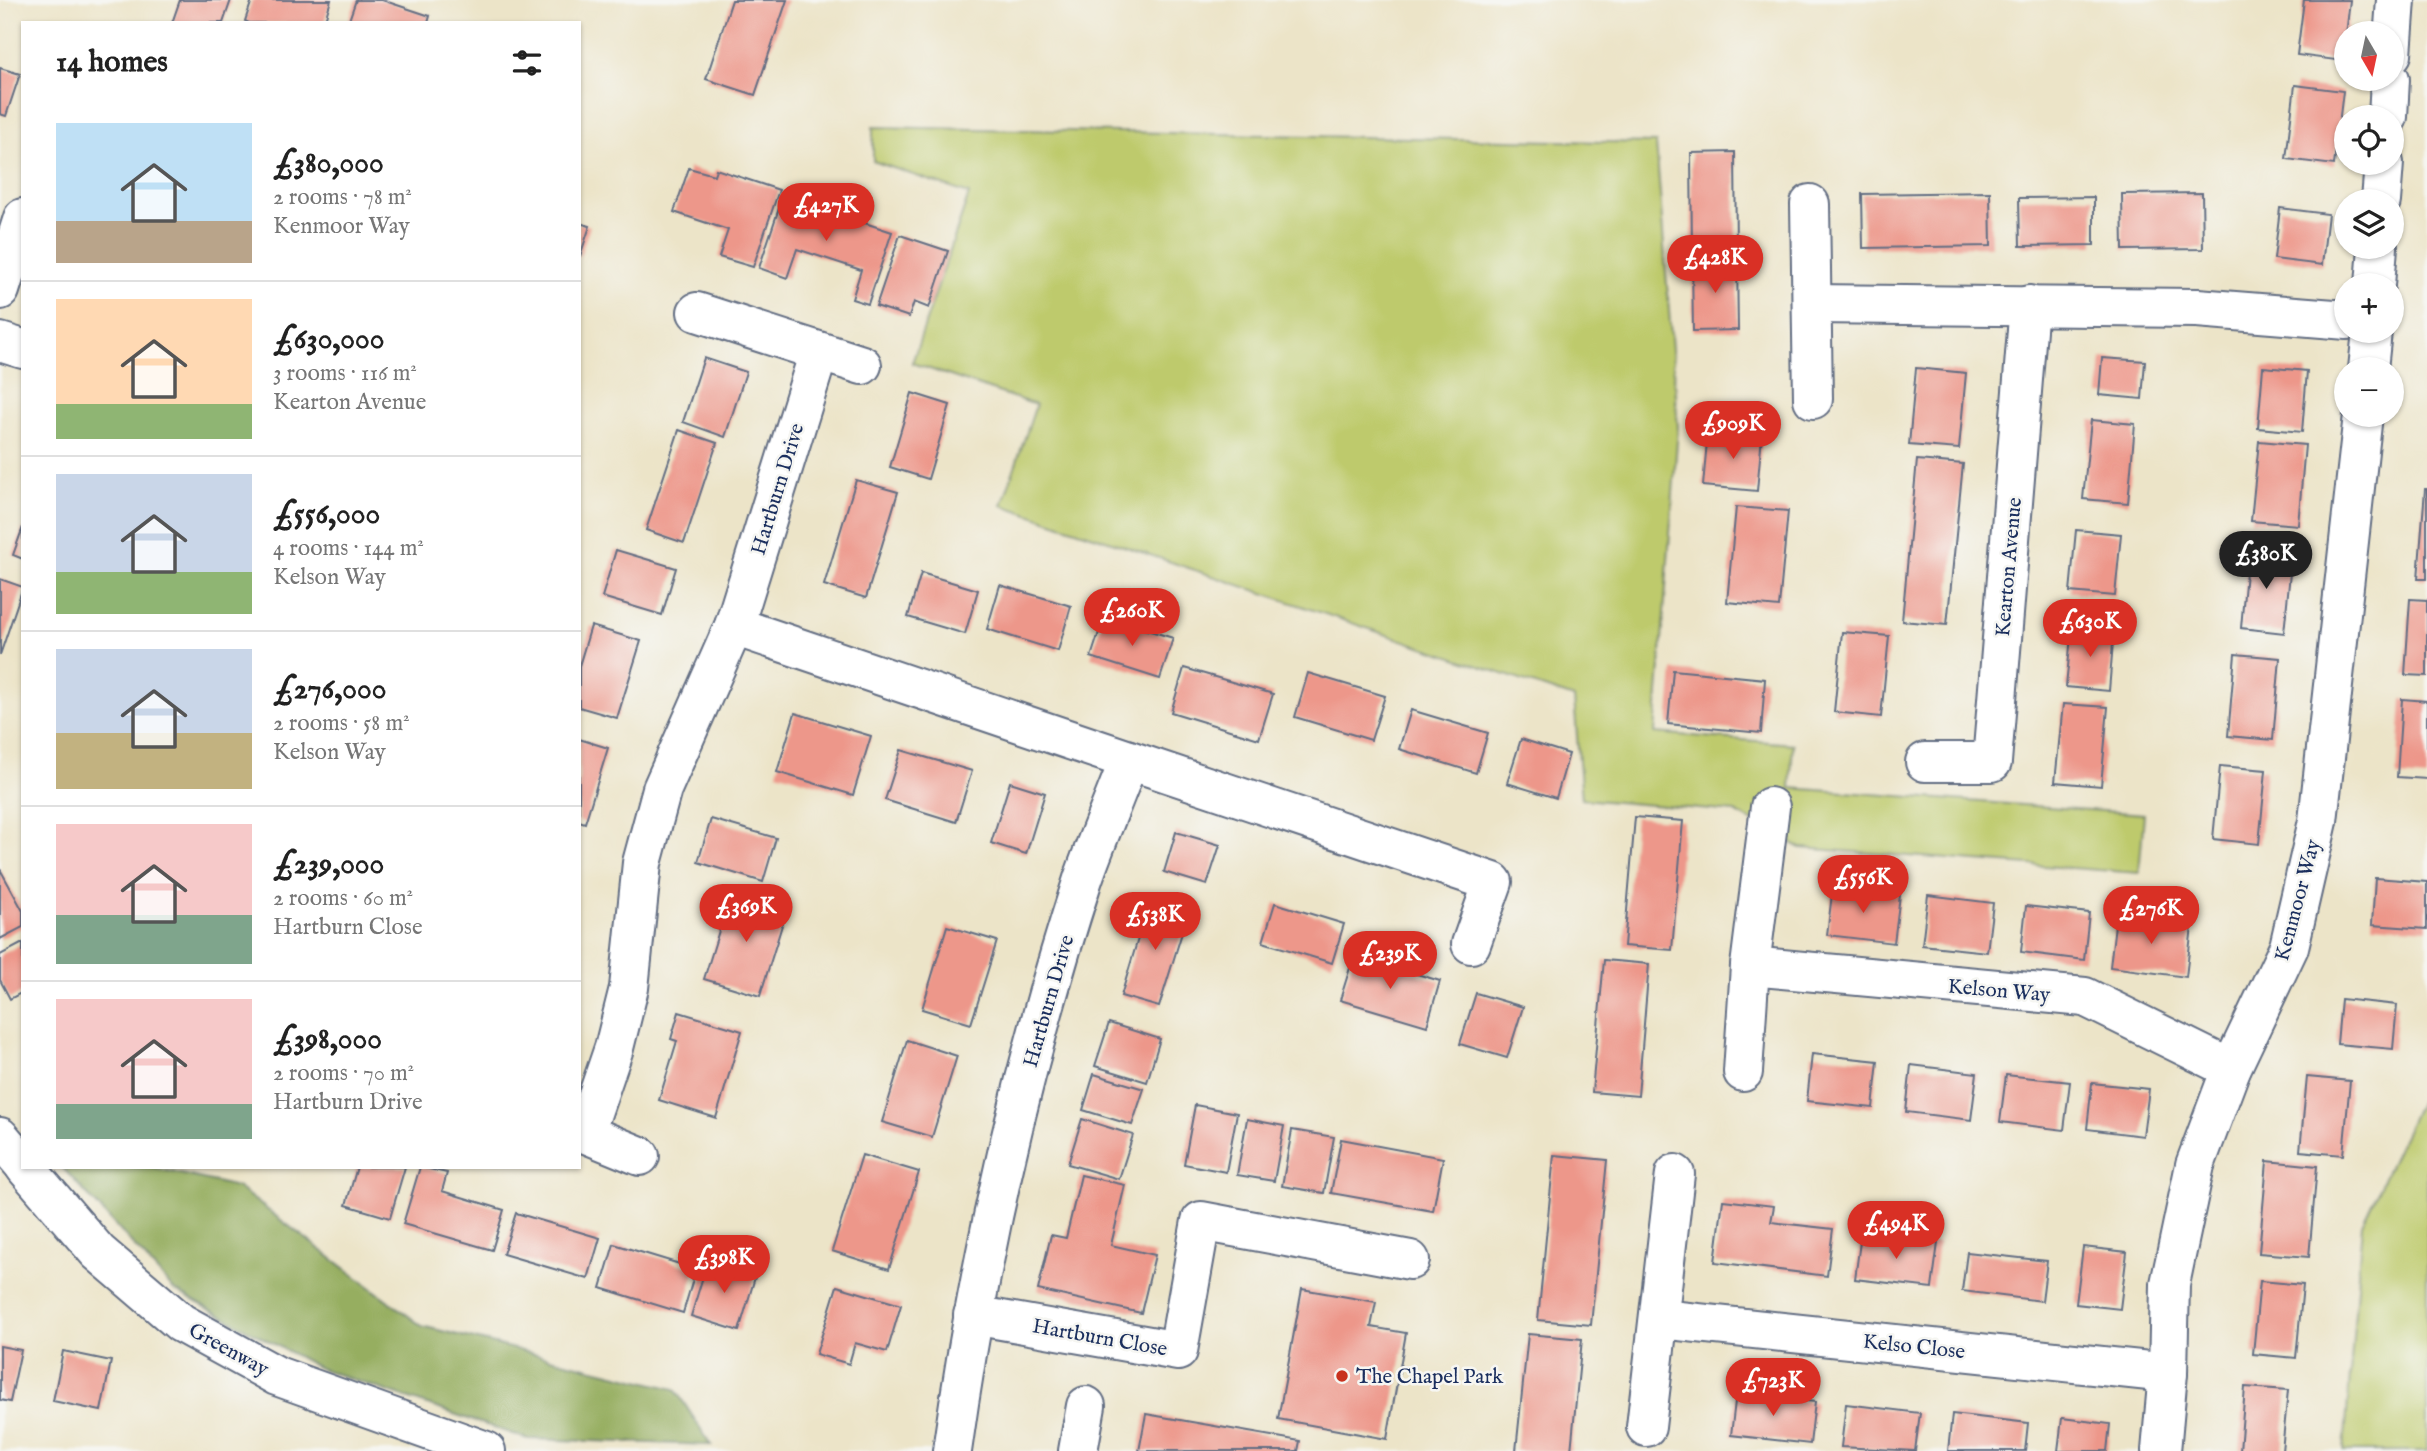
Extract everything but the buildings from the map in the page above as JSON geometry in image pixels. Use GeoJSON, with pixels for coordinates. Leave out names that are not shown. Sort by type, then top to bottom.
{"type":"FeatureCollection","features":[{"type":"Feature","properties":{"kind":"street"},"geometry":{"type":"LineString","coordinates":[[2394,21],[2396,0]]}},
{"type":"Feature","properties":{"kind":"street"},"geometry":{"type":"LineString","coordinates":[[1810,204],[1813,400]]}},
{"type":"Feature","properties":{"kind":"street"},"geometry":{"type":"LineString","coordinates":[[0,290],[21,224]]}},
{"type":"Feature","properties":{"kind":"street"},"geometry":{"type":"LineString","coordinates":[[1812,304],[2197,308],[2334,319]]}},
{"type":"Feature","properties":{"kind":"street","name":"Kearton Avenue"},"geometry":{"type":"LineString","coordinates":[[1925,762],[1992,762],[2029,305]]}},
{"type":"Feature","properties":{"kind":"street"},"geometry":{"type":"LineString","coordinates":[[697,312],[862,365]]}},
{"type":"Feature","properties":{"kind":"street"},"geometry":{"type":"LineString","coordinates":[[0,342],[21,348]]}},
{"type":"Feature","properties":{"kind":"street","name":"Hartburn Drive"},"geometry":{"type":"LineString","coordinates":[[582,1132],[614,1048],[629,988],[642,863],[662,789],[734,626],[819,352]]}},
{"type":"Feature","properties":{"kind":"street","name":"Kenmoor Way"},"geometry":{"type":"LineString","coordinates":[[2161,1451],[2168,1373],[2170,1284],[2195,1166],[2231,1069],[2289,947],[2318,821],[2362,427]]}},
{"type":"Feature","properties":{"kind":"street"},"geometry":{"type":"LineString","coordinates":[[734,626],[1493,882],[1471,944]]}},
{"type":"Feature","properties":{"kind":"street","name":"Hartburn Drive"},"geometry":{"type":"LineString","coordinates":[[952,1451],[973,1315],[1025,1082],[1084,878],[1129,760]]}},
{"type":"Feature","properties":{"kind":"street"},"geometry":{"type":"LineString","coordinates":[[1743,1072],[1750,967],[1770,807]]}},
{"type":"Feature","properties":{"kind":"street","name":"Kelson Way"},"geometry":{"type":"LineString","coordinates":[[1750,967],[2085,998],[2231,1069]]}},
{"type":"Feature","properties":{"kind":"street"},"geometry":{"type":"LineString","coordinates":[[582,1132],[640,1156]]}},
{"type":"Feature","properties":{"kind":"street","name":"Greenway"},"geometry":{"type":"LineString","coordinates":[[0,1137],[21,1162]]}},
{"type":"Feature","properties":{"kind":"street","name":"Greenway"},"geometry":{"type":"LineString","coordinates":[[27,1169],[98,1252],[181,1323],[277,1376],[486,1451]]}},
{"type":"Feature","properties":{"kind":"street"},"geometry":{"type":"LineString","coordinates":[[1646,1427],[1675,1174]]}},
{"type":"Feature","properties":{"kind":"street","name":"Hartburn Close"},"geometry":{"type":"LineString","coordinates":[[973,1315],[1178,1351],[1201,1221],[1410,1260]]}},
{"type":"Feature","properties":{"kind":"street","name":"Kelso Close"},"geometry":{"type":"LineString","coordinates":[[1660,1319],[2168,1373]]}},
{"type":"Feature","properties":{"kind":"street"},"geometry":{"type":"LineString","coordinates":[[1077,1451],[1087,1406]]}},
{"type":"Feature","properties":{"kind":"green space"},"geometry":{"type":"Polygon","coordinates":[[[873,127],[1656,143],[1678,427],[1655,733],[1793,744],[1790,788],[2144,814],[2139,873],[1801,848],[1735,812],[1582,799],[1574,698],[1002,505],[1036,405],[912,363],[969,194],[873,161],[873,127]]]}},
{"type":"Feature","properties":{"kind":"green space"},"geometry":{"type":"Polygon","coordinates":[[[2427,1086],[2427,1451],[2344,1451],[2362,1224],[2427,1086]]]}},
{"type":"Feature","properties":{"kind":"green space"},"geometry":{"type":"Polygon","coordinates":[[[64,1169],[160,1169],[237,1187],[422,1326],[675,1389],[711,1445],[527,1439],[319,1368],[174,1290],[64,1169]]]}},
{"type":"Feature","properties":{"kind":"place","name":"The Chapel Park"},"geometry":{"type":"Point","coordinates":[1342,1376]}}]}
